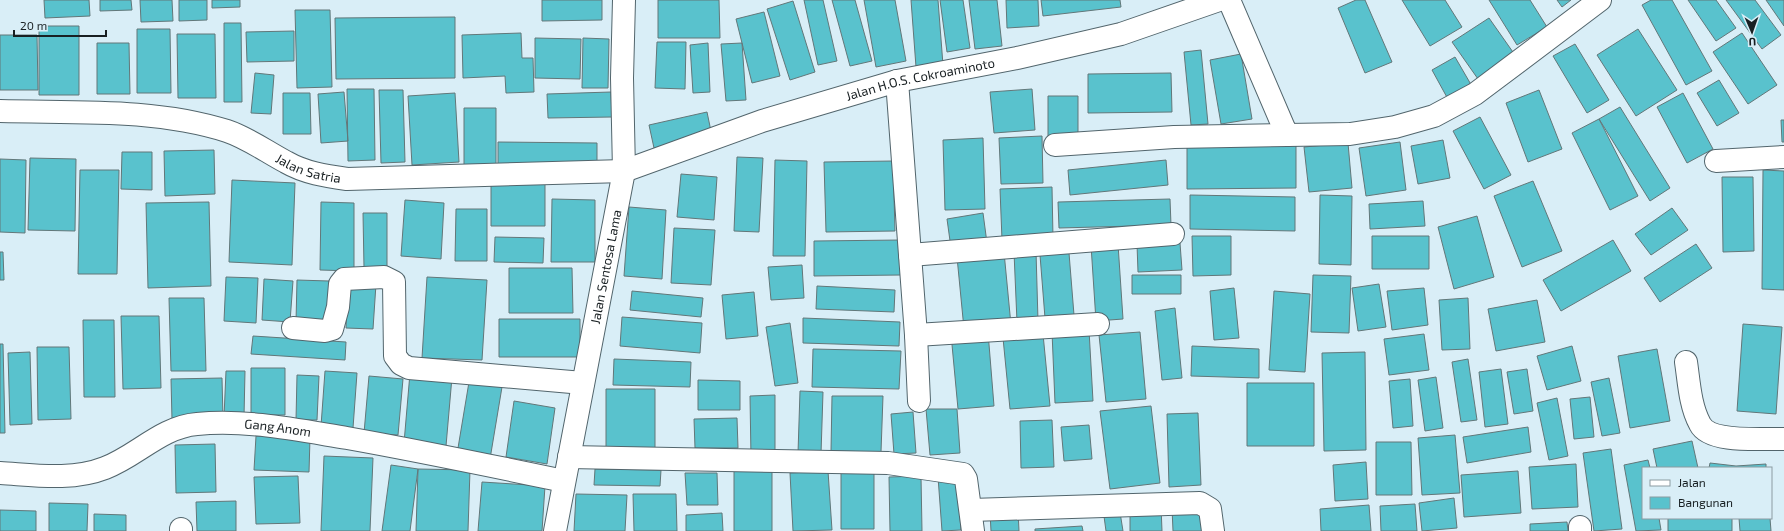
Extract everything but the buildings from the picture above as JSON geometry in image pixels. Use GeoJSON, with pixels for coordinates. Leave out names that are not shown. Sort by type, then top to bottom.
{"type":"FeatureCollection","features":[{"type":"Feature","properties":{"kind":"street","name":"Jalan Sentosa Lama"},"geometry":{"type":"LineString","coordinates":[[555,531],[624,170],[622,78],[624,0]]}},
{"type":"Feature","properties":{"kind":"street"},"geometry":{"type":"LineString","coordinates":[[1055,145],[1174,137],[1350,134],[1395,127],[1434,116],[1475,94],[1600,0]]}},
{"type":"Feature","properties":{"kind":"street","name":"Jalan H.O.S. Cokroaminoto"},"geometry":{"type":"LineString","coordinates":[[624,170],[762,121],[897,81],[1017,58],[1121,34],[1217,1]]}},
{"type":"Feature","properties":{"kind":"street"},"geometry":{"type":"LineString","coordinates":[[1217,1],[1287,135]]}},
{"type":"Feature","properties":{"kind":"street"},"geometry":{"type":"LineString","coordinates":[[897,81],[916,335],[919,402]]}},
{"type":"Feature","properties":{"kind":"street","name":"Jalan Satria"},"geometry":{"type":"LineString","coordinates":[[0,111],[144,115],[185,120],[228,132],[258,146],[287,163],[313,174],[347,179],[624,170]]}},
{"type":"Feature","properties":{"kind":"street"},"geometry":{"type":"LineString","coordinates":[[1716,161],[1784,157]]}},
{"type":"Feature","properties":{"kind":"street"},"geometry":{"type":"LineString","coordinates":[[910,255],[1173,234]]}},
{"type":"Feature","properties":{"kind":"street"},"geometry":{"type":"LineString","coordinates":[[293,328],[325,331],[332,329],[338,307],[340,284],[344,279],[384,277],[394,282],[395,356],[400,364],[409,368],[584,383]]}},
{"type":"Feature","properties":{"kind":"street"},"geometry":{"type":"LineString","coordinates":[[916,335],[1098,324]]}},
{"type":"Feature","properties":{"kind":"street"},"geometry":{"type":"LineString","coordinates":[[1686,362],[1693,406],[1700,425],[1708,433],[1726,438],[1784,439]]}},
{"type":"Feature","properties":{"kind":"street","name":"Gang Anom"},"geometry":{"type":"LineString","coordinates":[[0,473],[56,476],[86,474],[120,461],[171,429],[196,424],[230,424],[305,431],[389,445],[564,481]]}},
{"type":"Feature","properties":{"kind":"street"},"geometry":{"type":"LineString","coordinates":[[569,457],[888,463],[963,474],[966,479],[972,521],[1200,503],[1210,509],[1213,531]]}}]}
